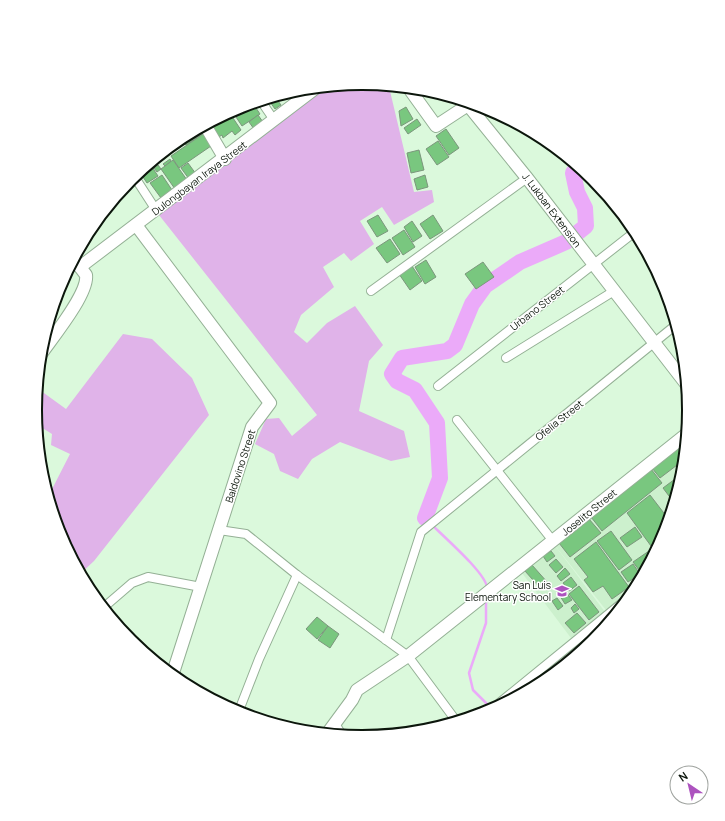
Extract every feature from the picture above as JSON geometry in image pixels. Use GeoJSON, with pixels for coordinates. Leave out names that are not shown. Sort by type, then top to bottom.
{"type":"FeatureCollection","features":[{"type":"Feature","properties":{"kind":"street","name":"J. Lukban Extension"},"geometry":{"type":"LineString","coordinates":[[413,94],[436,126],[465,107]]}},
{"type":"Feature","properties":{"kind":"street","name":"Dulongbayan Iraya Street"},"geometry":{"type":"LineString","coordinates":[[79,262],[136,225],[226,159],[306,95]]}},
{"type":"Feature","properties":{"kind":"street"},"geometry":{"type":"LineString","coordinates":[[265,105],[274,120]]}},
{"type":"Feature","properties":{"kind":"street","name":"J. Lukban Extension"},"geometry":{"type":"LineString","coordinates":[[471,109],[527,178],[681,376]]}},
{"type":"Feature","properties":{"kind":"street"},"geometry":{"type":"LineString","coordinates":[[208,130],[226,159]]}},
{"type":"Feature","properties":{"kind":"street"},"geometry":{"type":"LineString","coordinates":[[371,292],[527,178]]}},
{"type":"Feature","properties":{"kind":"street"},"geometry":{"type":"LineString","coordinates":[[138,182],[156,210]]}},
{"type":"Feature","properties":{"kind":"street","name":"Baldovino Street"},"geometry":{"type":"LineString","coordinates":[[136,225],[270,403],[252,427],[174,670]]}},
{"type":"Feature","properties":{"kind":"street","name":"Urbano Street"},"geometry":{"type":"LineString","coordinates":[[438,386],[631,235]]}},
{"type":"Feature","properties":{"kind":"street"},"geometry":{"type":"LineString","coordinates":[[50,341],[82,293],[87,278],[78,264]]}},
{"type":"Feature","properties":{"kind":"street"},"geometry":{"type":"LineString","coordinates":[[506,358],[614,291]]}},
{"type":"Feature","properties":{"kind":"street","name":"Ofelia Street"},"geometry":{"type":"LineString","coordinates":[[386,640],[421,532],[442,517],[672,328]]}},
{"type":"Feature","properties":{"kind":"street"},"geometry":{"type":"LineString","coordinates":[[457,420],[553,541]]}},
{"type":"Feature","properties":{"kind":"street","name":"Joselito Street"},"geometry":{"type":"LineString","coordinates":[[331,729],[352,700],[357,690],[408,656],[681,438]]}},
{"type":"Feature","properties":{"kind":"street"},"geometry":{"type":"LineString","coordinates":[[220,530],[246,534],[297,576],[408,656],[454,718]]}},
{"type":"Feature","properties":{"kind":"street"},"geometry":{"type":"LineString","coordinates":[[240,707],[259,659],[297,576]]}},
{"type":"Feature","properties":{"kind":"street"},"geometry":{"type":"LineString","coordinates":[[107,605],[132,583],[148,577],[201,587]]}},
{"type":"Feature","properties":{"kind":"street"},"geometry":{"type":"LineString","coordinates":[[509,695],[602,623]]}},
{"type":"Feature","properties":{"kind":"lane"},"geometry":{"type":"LineString","coordinates":[[336,722],[341,730]]}},
{"type":"Feature","properties":{"kind":"shaded area"},"geometry":{"type":"Polygon","coordinates":[[[362,90],[390,92],[414,192],[432,190],[434,202],[394,225],[382,207],[360,221],[374,244],[351,261],[344,253],[323,267],[334,287],[301,315],[294,332],[307,343],[327,323],[355,306],[383,345],[369,361],[359,411],[404,431],[410,457],[391,461],[340,442],[312,459],[298,479],[280,471],[274,454],[255,444],[266,419],[279,418],[292,436],[317,415],[159,215],[319,93],[362,90]]]}},
{"type":"Feature","properties":{"kind":"shaded area"},"geometry":{"type":"Polygon","coordinates":[[[123,334],[152,339],[192,378],[209,415],[94,561],[84,570],[66,533],[52,489],[70,454],[51,445],[52,434],[43,428],[43,392],[66,409],[123,334]]]}},
{"type":"Feature","properties":{"kind":"shaded area"},"geometry":{"type":"Polygon","coordinates":[[[681,443],[677,473],[666,514],[659,533],[640,571],[624,596],[606,610],[553,543],[681,443]]]}},
{"type":"Feature","properties":{"kind":"shaded area","name":"San Luis Elementary School"},"geometry":{"type":"Polygon","coordinates":[[[553,543],[605,612],[571,638],[519,569],[553,543]]]}},
{"type":"Feature","properties":{"kind":"building"},"geometry":{"type":"Polygon","coordinates":[[[278,101],[281,105],[275,109],[271,104],[278,101]]]}},
{"type":"Feature","properties":{"kind":"building"},"geometry":{"type":"Polygon","coordinates":[[[406,107],[413,119],[401,126],[399,111],[406,107]]]}},
{"type":"Feature","properties":{"kind":"building"},"geometry":{"type":"Polygon","coordinates":[[[256,108],[260,114],[242,126],[236,117],[256,108]]]}},
{"type":"Feature","properties":{"kind":"building"},"geometry":{"type":"Polygon","coordinates":[[[258,115],[263,122],[254,129],[249,122],[258,115]]]}},
{"type":"Feature","properties":{"kind":"building"},"geometry":{"type":"Polygon","coordinates":[[[233,117],[241,130],[235,135],[232,131],[223,138],[222,135],[217,138],[211,129],[233,117]]]}},
{"type":"Feature","properties":{"kind":"building"},"geometry":{"type":"Polygon","coordinates":[[[417,119],[421,125],[408,134],[404,128],[417,119]]]}},
{"type":"Feature","properties":{"kind":"building"},"geometry":{"type":"Polygon","coordinates":[[[446,129],[459,148],[449,155],[436,136],[446,129]]]}},
{"type":"Feature","properties":{"kind":"building"},"geometry":{"type":"Polygon","coordinates":[[[202,133],[202,134],[186,145],[185,144],[202,133]]]}},
{"type":"Feature","properties":{"kind":"building"},"geometry":{"type":"Polygon","coordinates":[[[203,134],[211,146],[179,168],[171,156],[203,134]]]}},
{"type":"Feature","properties":{"kind":"building"},"geometry":{"type":"Polygon","coordinates":[[[438,141],[449,157],[437,165],[426,149],[438,141]]]}},
{"type":"Feature","properties":{"kind":"building"},"geometry":{"type":"Polygon","coordinates":[[[419,150],[424,170],[411,173],[407,153],[419,150]]]}},
{"type":"Feature","properties":{"kind":"building"},"geometry":{"type":"Polygon","coordinates":[[[170,159],[171,161],[165,166],[163,164],[170,159]]]}},
{"type":"Feature","properties":{"kind":"building"},"geometry":{"type":"Polygon","coordinates":[[[173,160],[187,180],[175,189],[161,169],[173,160]]]}},
{"type":"Feature","properties":{"kind":"building"},"geometry":{"type":"Polygon","coordinates":[[[188,163],[196,174],[189,179],[181,168],[188,163]]]}},
{"type":"Feature","properties":{"kind":"building"},"geometry":{"type":"Polygon","coordinates":[[[158,165],[161,169],[157,172],[154,168],[158,165]]]}},
{"type":"Feature","properties":{"kind":"building"},"geometry":{"type":"Polygon","coordinates":[[[153,168],[158,176],[147,183],[143,177],[153,168]]]}},
{"type":"Feature","properties":{"kind":"building"},"geometry":{"type":"Polygon","coordinates":[[[162,175],[172,190],[161,198],[150,183],[162,175]]]}},
{"type":"Feature","properties":{"kind":"building"},"geometry":{"type":"Polygon","coordinates":[[[425,175],[428,187],[417,190],[414,179],[425,175]]]}},
{"type":"Feature","properties":{"kind":"building"},"geometry":{"type":"Polygon","coordinates":[[[378,215],[388,231],[377,237],[367,221],[378,215]]]}},
{"type":"Feature","properties":{"kind":"building"},"geometry":{"type":"Polygon","coordinates":[[[433,215],[443,231],[430,239],[420,224],[433,215]]]}},
{"type":"Feature","properties":{"kind":"building"},"geometry":{"type":"Polygon","coordinates":[[[412,221],[422,236],[413,242],[404,227],[412,221]]]}},
{"type":"Feature","properties":{"kind":"building"},"geometry":{"type":"Polygon","coordinates":[[[404,230],[415,247],[403,255],[392,238],[404,230]]]}},
{"type":"Feature","properties":{"kind":"building"},"geometry":{"type":"Polygon","coordinates":[[[390,239],[400,254],[387,263],[376,248],[390,239]]]}},
{"type":"Feature","properties":{"kind":"building"},"geometry":{"type":"Polygon","coordinates":[[[426,260],[436,277],[425,284],[415,267],[426,260]]]}},
{"type":"Feature","properties":{"kind":"building"},"geometry":{"type":"Polygon","coordinates":[[[483,262],[494,277],[476,289],[465,274],[483,262]]]}},
{"type":"Feature","properties":{"kind":"building"},"geometry":{"type":"Polygon","coordinates":[[[412,266],[422,281],[410,290],[399,274],[412,266]]]}},
{"type":"Feature","properties":{"kind":"building"},"geometry":{"type":"Polygon","coordinates":[[[681,446],[678,464],[660,478],[652,468],[681,446]]]}},
{"type":"Feature","properties":{"kind":"building"},"geometry":{"type":"Polygon","coordinates":[[[651,469],[662,483],[602,531],[591,517],[651,469]]]}},
{"type":"Feature","properties":{"kind":"building"},"geometry":{"type":"Polygon","coordinates":[[[675,479],[671,498],[663,488],[675,479]]]}},
{"type":"Feature","properties":{"kind":"building"},"geometry":{"type":"Polygon","coordinates":[[[650,495],[666,515],[654,544],[651,546],[627,513],[650,495]]]}},
{"type":"Feature","properties":{"kind":"building"},"geometry":{"type":"Polygon","coordinates":[[[589,519],[601,533],[570,557],[559,543],[589,519]]]}},
{"type":"Feature","properties":{"kind":"building"},"geometry":{"type":"Polygon","coordinates":[[[635,527],[642,537],[627,547],[620,538],[635,527]]]}},
{"type":"Feature","properties":{"kind":"building"},"geometry":{"type":"Polygon","coordinates":[[[611,531],[632,560],[619,570],[597,541],[611,531]]]}},
{"type":"Feature","properties":{"kind":"building"},"geometry":{"type":"Polygon","coordinates":[[[596,542],[629,587],[612,599],[603,586],[593,592],[584,580],[588,577],[574,559],[596,542]]]}},
{"type":"Feature","properties":{"kind":"building"},"geometry":{"type":"Polygon","coordinates":[[[651,549],[640,571],[633,562],[651,549]]]}},
{"type":"Feature","properties":{"kind":"building"},"geometry":{"type":"Polygon","coordinates":[[[551,551],[555,556],[547,562],[543,556],[551,551]]]}},
{"type":"Feature","properties":{"kind":"building"},"geometry":{"type":"Polygon","coordinates":[[[556,559],[563,567],[556,573],[549,565],[556,559]]]}},
{"type":"Feature","properties":{"kind":"building"},"geometry":{"type":"Polygon","coordinates":[[[633,564],[639,573],[637,576],[628,582],[621,572],[633,564]]]}},
{"type":"Feature","properties":{"kind":"building"},"geometry":{"type":"Polygon","coordinates":[[[532,565],[548,583],[541,589],[525,571],[532,565]]]}},
{"type":"Feature","properties":{"kind":"building"},"geometry":{"type":"Polygon","coordinates":[[[565,568],[570,574],[561,581],[557,576],[565,568]]]}},
{"type":"Feature","properties":{"kind":"building"},"geometry":{"type":"Polygon","coordinates":[[[571,577],[577,585],[569,591],[563,583],[571,577]]]}},
{"type":"Feature","properties":{"kind":"building"},"geometry":{"type":"Polygon","coordinates":[[[579,586],[599,612],[589,620],[569,594],[579,586]]]}},
{"type":"Feature","properties":{"kind":"building"},"geometry":{"type":"Polygon","coordinates":[[[566,592],[572,600],[565,604],[560,596],[566,592]]]}},
{"type":"Feature","properties":{"kind":"building"},"geometry":{"type":"Polygon","coordinates":[[[557,598],[563,606],[558,610],[552,601],[557,598]]]}},
{"type":"Feature","properties":{"kind":"building"},"geometry":{"type":"Polygon","coordinates":[[[575,604],[579,609],[574,613],[571,608],[575,604]]]}},
{"type":"Feature","properties":{"kind":"building"},"geometry":{"type":"Polygon","coordinates":[[[577,613],[586,623],[574,633],[565,623],[577,613]]]}},
{"type":"Feature","properties":{"kind":"building"},"geometry":{"type":"Polygon","coordinates":[[[317,617],[328,626],[317,639],[306,629],[317,617]]]}},
{"type":"Feature","properties":{"kind":"building"},"geometry":{"type":"Polygon","coordinates":[[[328,626],[339,634],[330,648],[318,640],[328,626]]]}},
{"type":"Feature","properties":{"kind":"waterway"},"geometry":{"type":"LineString","coordinates":[[425,518],[440,478],[437,423],[415,390],[397,381],[392,374],[402,358],[447,351],[455,345],[472,304],[485,286],[520,262],[566,242],[586,226],[585,208],[577,192],[573,173],[575,171]]}},
{"type":"Feature","properties":{"kind":"waterway"},"geometry":{"type":"LineString","coordinates":[[425,518],[471,563],[485,581],[487,588]]}},
{"type":"Feature","properties":{"kind":"waterway"},"geometry":{"type":"LineString","coordinates":[[486,599],[486,623],[469,673],[473,690],[488,705]]}},
{"type":"Feature","properties":{"kind":"place","name":"San Luis Elementary School"},"geometry":{"type":"Point","coordinates":[562,591]}}]}
